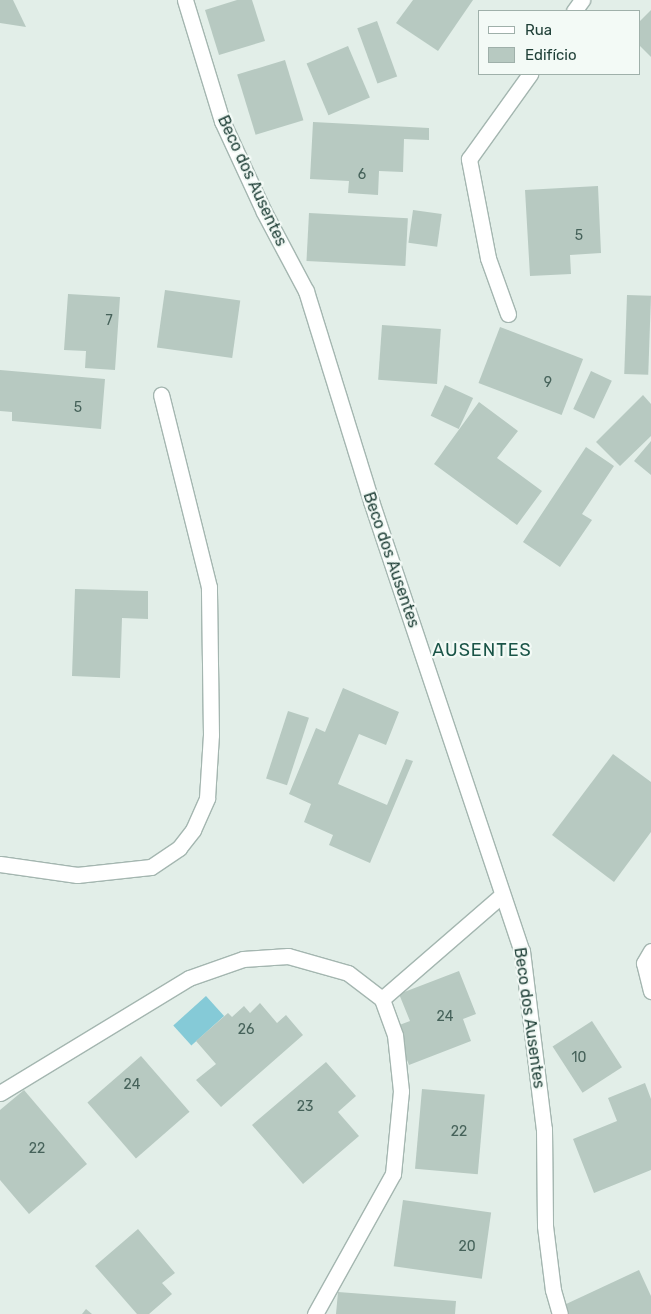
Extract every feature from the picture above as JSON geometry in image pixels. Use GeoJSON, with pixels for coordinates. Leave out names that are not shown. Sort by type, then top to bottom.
{"type":"FeatureCollection","features":[{"type":"Feature","properties":{"kind":"street","name":"Beco dos Ausentes"},"geometry":{"type":"LineString","coordinates":[[184,0],[222,121],[264,212],[306,291],[371,501],[501,896],[522,951],[544,1129],[545,1226],[553,1290],[560,1314]]}},
{"type":"Feature","properties":{"kind":"street"},"geometry":{"type":"LineString","coordinates":[[508,314],[488,258],[470,159],[529,75]]}},
{"type":"Feature","properties":{"kind":"street"},"geometry":{"type":"LineString","coordinates":[[0,864],[77,875],[151,867],[179,848],[193,830],[207,798],[211,735],[209,587],[161,395]]}},
{"type":"Feature","properties":{"kind":"street"},"geometry":{"type":"LineString","coordinates":[[382,999],[501,896]]}},
{"type":"Feature","properties":{"kind":"street"},"geometry":{"type":"LineString","coordinates":[[651,951],[644,963],[651,991]]}},
{"type":"Feature","properties":{"kind":"street"},"geometry":{"type":"LineString","coordinates":[[0,1093],[189,978],[243,959],[288,956],[348,973],[382,999],[395,1035],[401,1091],[393,1174],[315,1314]]}},
{"type":"Feature","properties":{"kind":"water"},"geometry":{"type":"Polygon","coordinates":[[[206,996],[224,1016],[191,1046],[173,1025],[206,996]]]}},
{"type":"Feature","properties":{"kind":"building"},"geometry":{"type":"Polygon","coordinates":[[[0,0],[13,0],[26,27],[0,23],[0,0]]]}},
{"type":"Feature","properties":{"kind":"building"},"geometry":{"type":"Polygon","coordinates":[[[237,0],[252,0],[265,41],[219,55],[205,10],[237,0]]]}},
{"type":"Feature","properties":{"kind":"building"},"geometry":{"type":"Polygon","coordinates":[[[413,0],[473,0],[438,51],[396,23],[413,0]]]}},
{"type":"Feature","properties":{"kind":"building"},"geometry":{"type":"Polygon","coordinates":[[[651,10],[651,57],[641,47],[641,20],[651,10]]]}},
{"type":"Feature","properties":{"kind":"building"},"geometry":{"type":"Polygon","coordinates":[[[377,21],[397,76],[377,84],[357,28],[377,21]]]}},
{"type":"Feature","properties":{"kind":"building"},"geometry":{"type":"Polygon","coordinates":[[[348,46],[370,98],[328,115],[307,64],[348,46]]]}},
{"type":"Feature","properties":{"kind":"building"},"geometry":{"type":"Polygon","coordinates":[[[285,60],[303,120],[256,135],[237,75],[285,60]]]}},
{"type":"Feature","properties":{"kind":"building"},"geometry":{"type":"Polygon","coordinates":[[[313,122],[429,128],[429,140],[404,139],[403,172],[379,171],[378,195],[348,193],[349,181],[310,179],[313,122]]]}},
{"type":"Feature","properties":{"kind":"building"},"geometry":{"type":"Polygon","coordinates":[[[598,186],[601,253],[570,255],[571,274],[530,276],[525,190],[598,186]]]}},
{"type":"Feature","properties":{"kind":"building"},"geometry":{"type":"Polygon","coordinates":[[[413,210],[442,214],[437,247],[408,243],[413,210]]]}},
{"type":"Feature","properties":{"kind":"building"},"geometry":{"type":"Polygon","coordinates":[[[309,213],[408,218],[405,266],[306,261],[309,213]]]}},
{"type":"Feature","properties":{"kind":"building"},"geometry":{"type":"Polygon","coordinates":[[[165,290],[240,301],[232,358],[157,347],[165,290]]]}},
{"type":"Feature","properties":{"kind":"building"},"geometry":{"type":"Polygon","coordinates":[[[68,294],[120,297],[115,370],[85,368],[86,351],[64,350],[68,294]]]}},
{"type":"Feature","properties":{"kind":"building"},"geometry":{"type":"Polygon","coordinates":[[[627,295],[651,296],[648,375],[624,374],[627,295]]]}},
{"type":"Feature","properties":{"kind":"building"},"geometry":{"type":"Polygon","coordinates":[[[382,325],[441,329],[437,384],[378,380],[382,325]]]}},
{"type":"Feature","properties":{"kind":"building"},"geometry":{"type":"Polygon","coordinates":[[[500,327],[583,359],[562,415],[478,383],[500,327]]]}},
{"type":"Feature","properties":{"kind":"building"},"geometry":{"type":"Polygon","coordinates":[[[0,370],[105,379],[101,429],[12,421],[12,412],[0,411],[0,370]]]}},
{"type":"Feature","properties":{"kind":"building"},"geometry":{"type":"Polygon","coordinates":[[[591,371],[612,381],[594,419],[573,409],[591,371]]]}},
{"type":"Feature","properties":{"kind":"building"},"geometry":{"type":"Polygon","coordinates":[[[445,385],[473,398],[459,429],[431,416],[445,385]]]}},
{"type":"Feature","properties":{"kind":"building"},"geometry":{"type":"Polygon","coordinates":[[[643,395],[651,404],[651,436],[620,466],[596,442],[643,395]]]}},
{"type":"Feature","properties":{"kind":"building"},"geometry":{"type":"Polygon","coordinates":[[[479,402],[518,431],[497,458],[542,491],[517,525],[434,464],[479,402]]]}},
{"type":"Feature","properties":{"kind":"building"},"geometry":{"type":"Polygon","coordinates":[[[651,441],[651,475],[634,461],[651,441]]]}},
{"type":"Feature","properties":{"kind":"building"},"geometry":{"type":"Polygon","coordinates":[[[586,447],[614,466],[582,514],[592,520],[560,567],[523,542],[586,447]]]}},
{"type":"Feature","properties":{"kind":"building"},"geometry":{"type":"Polygon","coordinates":[[[75,589],[148,591],[148,619],[122,618],[120,678],[72,676],[75,589]]]}},
{"type":"Feature","properties":{"kind":"building"},"geometry":{"type":"Polygon","coordinates":[[[343,688],[399,712],[386,745],[359,734],[338,784],[387,805],[406,759],[413,761],[370,863],[329,845],[333,835],[304,822],[311,804],[289,794],[316,728],[325,732],[343,688]]]}},
{"type":"Feature","properties":{"kind":"building"},"geometry":{"type":"Polygon","coordinates":[[[288,711],[309,718],[287,785],[266,779],[288,711]]]}},
{"type":"Feature","properties":{"kind":"building"},"geometry":{"type":"Polygon","coordinates":[[[613,754],[651,782],[651,832],[614,882],[552,835],[613,754]]]}},
{"type":"Feature","properties":{"kind":"building"},"geometry":{"type":"Polygon","coordinates":[[[459,971],[476,1014],[463,1019],[471,1041],[409,1065],[394,1027],[410,1021],[399,994],[459,971]]]}},
{"type":"Feature","properties":{"kind":"building"},"geometry":{"type":"Polygon","coordinates":[[[260,1003],[277,1023],[286,1015],[303,1035],[221,1107],[196,1080],[216,1064],[196,1041],[228,1013],[232,1017],[244,1006],[250,1013],[260,1003]]]}},
{"type":"Feature","properties":{"kind":"building"},"geometry":{"type":"Polygon","coordinates":[[[592,1021],[622,1067],[583,1093],[553,1047],[592,1021]]]}},
{"type":"Feature","properties":{"kind":"building"},"geometry":{"type":"Polygon","coordinates":[[[141,1056],[190,1112],[136,1158],[87,1103],[141,1056]]]}},
{"type":"Feature","properties":{"kind":"building"},"geometry":{"type":"Polygon","coordinates":[[[326,1062],[356,1096],[338,1112],[359,1136],[303,1184],[252,1125],[326,1062]]]}},
{"type":"Feature","properties":{"kind":"building"},"geometry":{"type":"Polygon","coordinates":[[[645,1083],[651,1099],[651,1170],[594,1193],[573,1139],[617,1121],[608,1098],[645,1083]]]}},
{"type":"Feature","properties":{"kind":"building"},"geometry":{"type":"Polygon","coordinates":[[[422,1089],[485,1094],[478,1174],[415,1169],[422,1089]]]}},
{"type":"Feature","properties":{"kind":"building"},"geometry":{"type":"Polygon","coordinates":[[[24,1090],[87,1164],[29,1214],[0,1180],[0,1110],[24,1090]]]}},
{"type":"Feature","properties":{"kind":"building"},"geometry":{"type":"Polygon","coordinates":[[[403,1200],[491,1212],[482,1279],[394,1266],[403,1200]]]}},
{"type":"Feature","properties":{"kind":"building"},"geometry":{"type":"Polygon","coordinates":[[[138,1229],[175,1273],[162,1283],[172,1294],[149,1314],[137,1314],[95,1266],[138,1229]]]}},
{"type":"Feature","properties":{"kind":"building"},"geometry":{"type":"Polygon","coordinates":[[[639,1270],[651,1296],[651,1314],[569,1314],[564,1305],[639,1270]]]}},
{"type":"Feature","properties":{"kind":"building"},"geometry":{"type":"Polygon","coordinates":[[[338,1292],[456,1301],[455,1314],[336,1314],[338,1292]]]}},
{"type":"Feature","properties":{"kind":"building"},"geometry":{"type":"Polygon","coordinates":[[[86,1309],[92,1314],[82,1314],[86,1309]]]}},
{"type":"Feature","properties":{"kind":"district","name":"AUSENTES"},"geometry":{"type":"Point","coordinates":[482,650]}}]}
